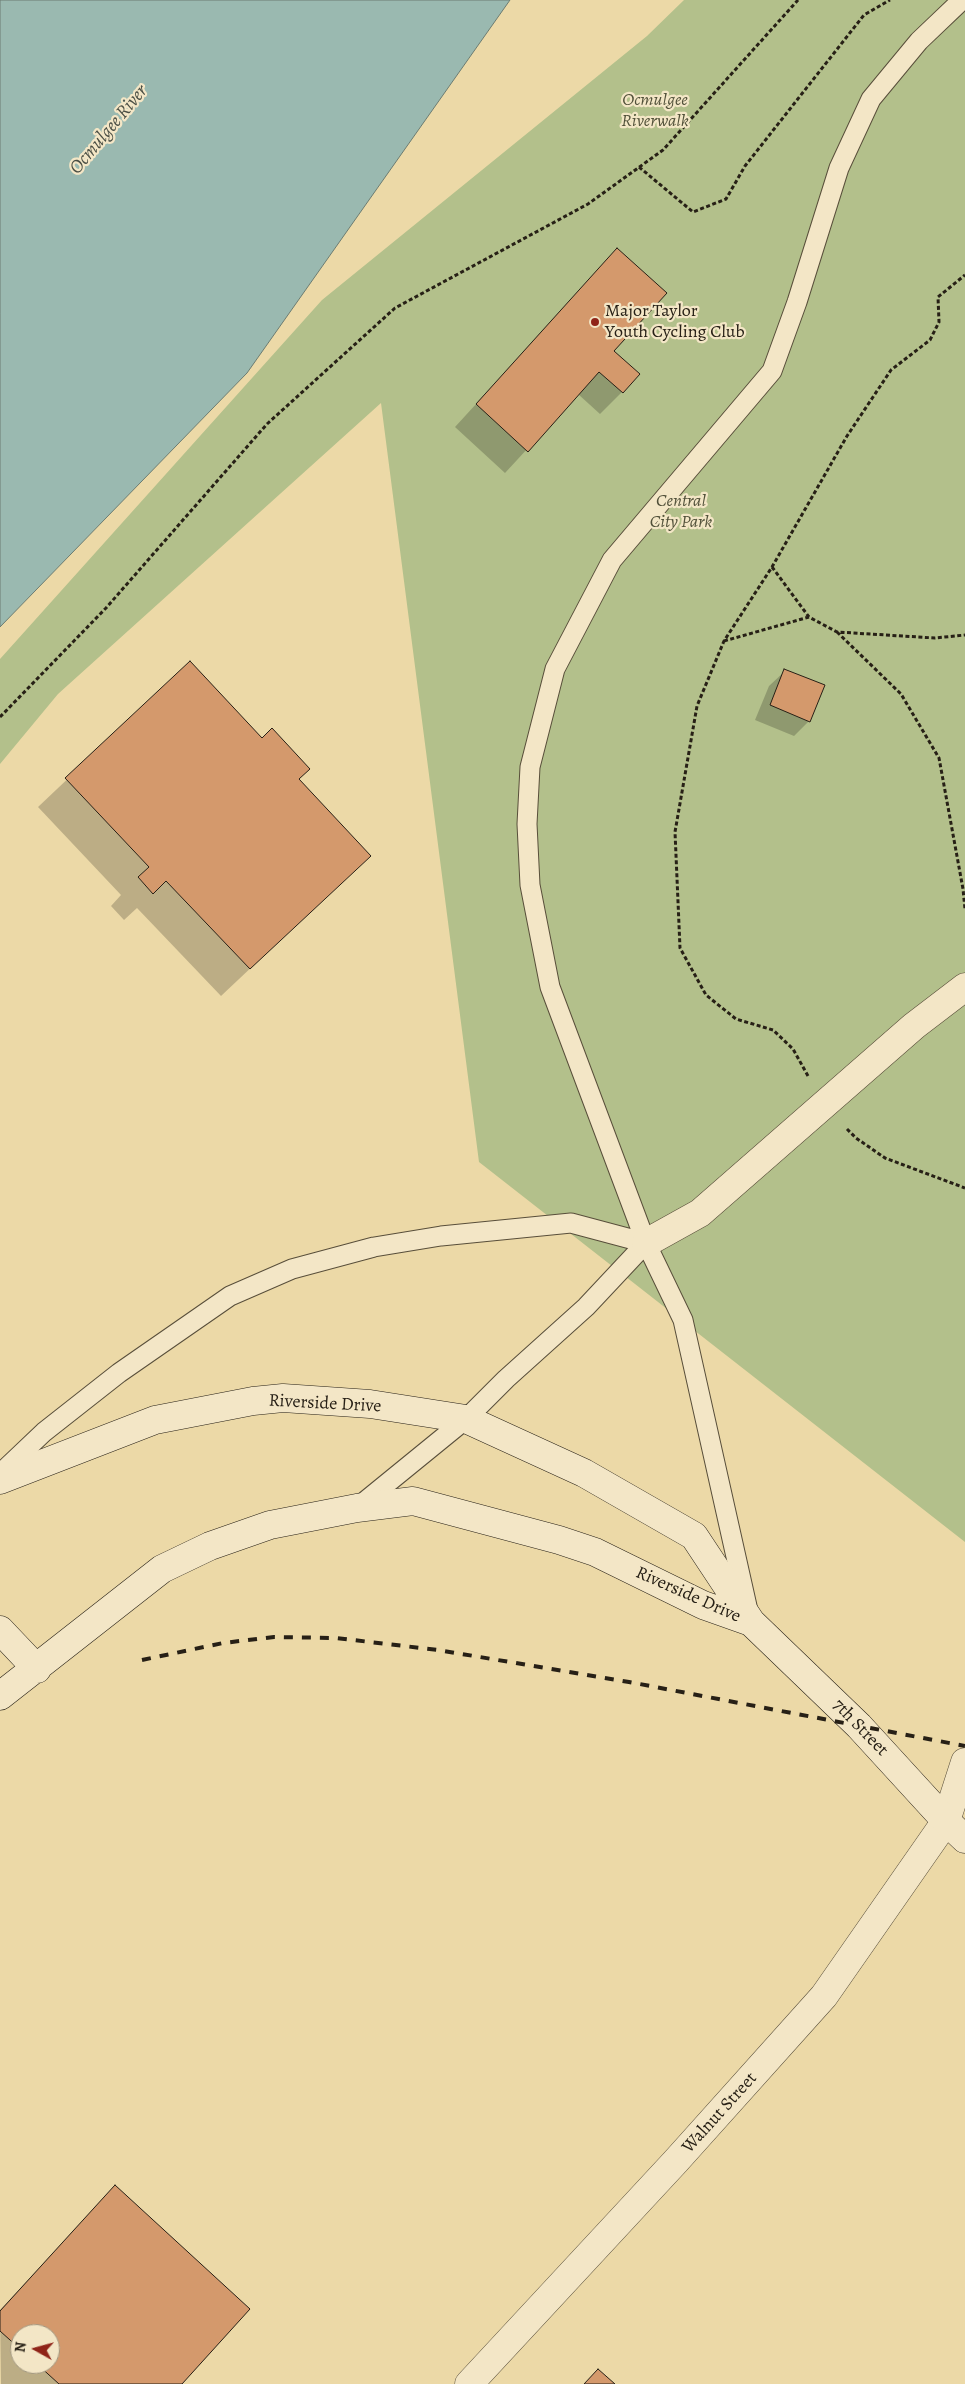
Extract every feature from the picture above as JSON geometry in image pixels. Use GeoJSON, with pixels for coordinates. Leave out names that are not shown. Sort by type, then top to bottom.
{"type":"FeatureCollection","features":[{"type":"Feature","properties":{"kind":"street"},"geometry":{"type":"LineString","coordinates":[[646,1243],[700,1213],[914,1026],[965,987]]}},
{"type":"Feature","properties":{"kind":"street","name":"Riverside Drive"},"geometry":{"type":"LineString","coordinates":[[0,1480],[155,1420],[253,1401],[283,1398],[370,1404],[466,1419],[584,1473],[694,1536],[750,1622]]}},
{"type":"Feature","properties":{"kind":"street","name":"Riverside Drive"},"geometry":{"type":"LineString","coordinates":[[0,1696],[37,1669],[162,1569],[210,1546],[270,1525],[357,1508],[413,1501],[560,1540],[595,1552],[703,1605],[750,1622]]}},
{"type":"Feature","properties":{"kind":"street","name":"7th Street"},"geometry":{"type":"LineString","coordinates":[[750,1622],[860,1726],[955,1830]]}},
{"type":"Feature","properties":{"kind":"street"},"geometry":{"type":"LineString","coordinates":[[0,1630],[37,1669]]}},
{"type":"Feature","properties":{"kind":"street","name":"Walnut Street"},"geometry":{"type":"LineString","coordinates":[[469,2384],[676,2161],[824,1996],[955,1830],[965,1762]]}},
{"type":"Feature","properties":{"kind":"lane"},"geometry":{"type":"LineString","coordinates":[[750,1622],[683,1320],[646,1243],[550,987],[530,885],[527,824],[532,758],[555,669],[612,560],[772,371],[797,302],[839,168],[871,99],[919,41],[962,0]]}},
{"type":"Feature","properties":{"kind":"lane"},"geometry":{"type":"LineString","coordinates":[[0,1474],[44,1432],[119,1373],[230,1296],[292,1270],[374,1247],[441,1236],[571,1223],[646,1243]]}},
{"type":"Feature","properties":{"kind":"lane"},"geometry":{"type":"LineString","coordinates":[[357,1508],[466,1419],[506,1379],[586,1307],[646,1243]]}},
{"type":"Feature","properties":{"kind":"path"},"geometry":{"type":"LineString","coordinates":[[0,716],[106,608],[266,424],[395,308],[588,204],[663,150],[798,0]]}},
{"type":"Feature","properties":{"kind":"path"},"geometry":{"type":"LineString","coordinates":[[639,168],[693,212],[726,199],[745,166],[864,15],[890,0]]}},
{"type":"Feature","properties":{"kind":"path"},"geometry":{"type":"LineString","coordinates":[[965,275],[938,297],[939,322],[930,340],[891,370],[847,436],[772,568],[724,642],[697,706],[675,832],[680,948],[706,994],[736,1019],[772,1030],[793,1049],[824,1104],[856,1138],[885,1158],[965,1188]]}},
{"type":"Feature","properties":{"kind":"path"},"geometry":{"type":"LineString","coordinates":[[772,568],[808,617],[837,632],[901,694],[939,758],[965,909]]}},
{"type":"Feature","properties":{"kind":"path"},"geometry":{"type":"LineString","coordinates":[[724,642],[808,617]]}},
{"type":"Feature","properties":{"kind":"path"},"geometry":{"type":"LineString","coordinates":[[837,632],[935,638],[965,635]]}},
{"type":"Feature","properties":{"kind":"green space","name":"Central City Park"},"geometry":{"type":"Polygon","coordinates":[[[684,0],[965,0],[965,1542],[479,1162],[381,403],[58,694],[0,764],[0,659],[322,300],[647,36],[684,0]]]}},
{"type":"Feature","properties":{"kind":"water","name":"Ocmulgee River"},"geometry":{"type":"Polygon","coordinates":[[[0,0],[510,0],[247,373],[0,627],[0,0]]]}},
{"type":"Feature","properties":{"kind":"building","name":"Major Taylor Youth Cycling Club"},"geometry":{"type":"Polygon","coordinates":[[[617,248],[667,293],[614,351],[640,374],[623,393],[599,372],[528,452],[476,404],[617,248]]]}},
{"type":"Feature","properties":{"kind":"building"},"geometry":{"type":"Polygon","coordinates":[[[190,661],[262,738],[272,728],[310,769],[299,779],[371,856],[250,969],[166,881],[153,894],[138,877],[149,867],[65,778],[190,661]]]}},
{"type":"Feature","properties":{"kind":"building"},"geometry":{"type":"Polygon","coordinates":[[[784,669],[825,685],[810,722],[770,705],[784,669]]]}},
{"type":"Feature","properties":{"kind":"building"},"geometry":{"type":"Polygon","coordinates":[[[115,2185],[250,2309],[182,2384],[59,2384],[48,2374],[60,2374],[60,2324],[10,2324],[10,2340],[0,2331],[0,2311],[115,2185]]]}},
{"type":"Feature","properties":{"kind":"building"},"geometry":{"type":"Polygon","coordinates":[[[598,2369],[615,2384],[584,2384],[598,2369]]]}},
{"type":"Feature","properties":{"kind":"railway"},"geometry":{"type":"LineString","coordinates":[[142,1660],[223,1643],[274,1637],[336,1638],[438,1650],[629,1682],[965,1746]]}},
{"type":"Feature","properties":{"kind":"place","name":"Major Taylor Youth Cycling Club"},"geometry":{"type":"Point","coordinates":[595,322]}},
{"type":"Feature","properties":{"kind":"park label","name":"Ocmulgee Riverwalk"},"geometry":{"type":"Point","coordinates":[655,111]}}]}
